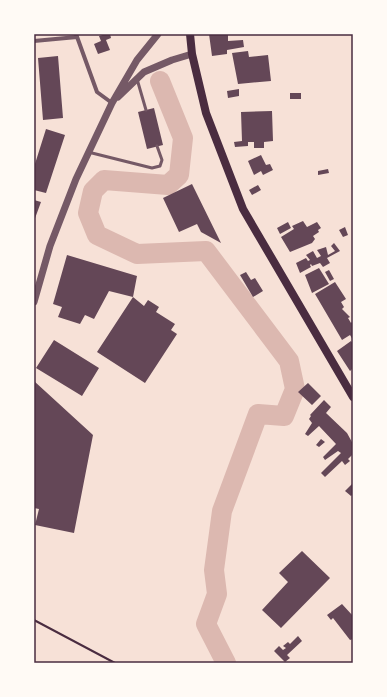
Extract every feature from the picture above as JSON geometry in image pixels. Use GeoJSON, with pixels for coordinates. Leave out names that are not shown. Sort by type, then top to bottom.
{"type":"FeatureCollection","features":[{"type":"Feature","properties":{"kind":"main road"},"geometry":{"type":"LineString","coordinates":[[190,34],[192,54],[206,113],[243,209],[353,397]]}},
{"type":"Feature","properties":{"kind":"street"},"geometry":{"type":"LineString","coordinates":[[34,302],[50,246],[88,152],[112,103],[136,60],[158,34]]}},
{"type":"Feature","properties":{"kind":"street"},"geometry":{"type":"LineString","coordinates":[[34,41],[76,35],[97,92],[112,103]]}},
{"type":"Feature","properties":{"kind":"street"},"geometry":{"type":"LineString","coordinates":[[112,103],[144,72],[172,60],[192,54]]}},
{"type":"Feature","properties":{"kind":"lane"},"geometry":{"type":"LineString","coordinates":[[137,79],[146,110]]}},
{"type":"Feature","properties":{"kind":"lane"},"geometry":{"type":"LineString","coordinates":[[88,152],[152,168],[160,166],[162,160],[157,146]]}},
{"type":"Feature","properties":{"kind":"path"},"geometry":{"type":"LineString","coordinates":[[34,620],[115,663]]}},
{"type":"Feature","properties":{"kind":"building"},"geometry":{"type":"Polygon","coordinates":[[[110,34],[111,38],[106,40],[110,50],[98,54],[94,44],[101,41],[99,36],[110,34]]]}},
{"type":"Feature","properties":{"kind":"building"},"geometry":{"type":"Polygon","coordinates":[[[209,34],[228,34],[228,41],[243,40],[244,47],[227,50],[227,54],[212,56],[209,34]]]}},
{"type":"Feature","properties":{"kind":"building"},"geometry":{"type":"Polygon","coordinates":[[[248,51],[249,57],[268,55],[271,81],[238,84],[232,53],[248,51]]]}},
{"type":"Feature","properties":{"kind":"building"},"geometry":{"type":"Polygon","coordinates":[[[58,56],[63,118],[43,120],[38,58],[58,56]]]}},
{"type":"Feature","properties":{"kind":"building"},"geometry":{"type":"Polygon","coordinates":[[[239,89],[239,96],[228,98],[227,91],[239,89]]]}},
{"type":"Feature","properties":{"kind":"building"},"geometry":{"type":"Polygon","coordinates":[[[290,93],[301,93],[301,99],[290,99],[290,93]]]}},
{"type":"Feature","properties":{"kind":"building"},"geometry":{"type":"Polygon","coordinates":[[[154,108],[163,145],[147,149],[138,112],[154,108]]]}},
{"type":"Feature","properties":{"kind":"building"},"geometry":{"type":"Polygon","coordinates":[[[272,111],[273,141],[264,142],[264,148],[254,148],[254,142],[248,142],[248,146],[235,147],[234,142],[242,141],[241,112],[272,111]]]}},
{"type":"Feature","properties":{"kind":"building"},"geometry":{"type":"Polygon","coordinates":[[[46,129],[65,135],[46,193],[34,190],[34,167],[46,129]]]}},
{"type":"Feature","properties":{"kind":"building"},"geometry":{"type":"Polygon","coordinates":[[[261,155],[266,165],[270,164],[273,170],[263,175],[261,171],[254,175],[248,161],[261,155]]]}},
{"type":"Feature","properties":{"kind":"building"},"geometry":{"type":"Polygon","coordinates":[[[328,169],[329,173],[318,175],[318,171],[328,169]]]}},
{"type":"Feature","properties":{"kind":"building"},"geometry":{"type":"Polygon","coordinates":[[[192,184],[221,243],[201,232],[197,224],[179,232],[163,198],[192,184]]]}},
{"type":"Feature","properties":{"kind":"building"},"geometry":{"type":"Polygon","coordinates":[[[258,185],[261,190],[252,195],[249,190],[258,185]]]}},
{"type":"Feature","properties":{"kind":"building"},"geometry":{"type":"Polygon","coordinates":[[[34,200],[41,202],[34,221],[34,200]]]}},
{"type":"Feature","properties":{"kind":"building"},"geometry":{"type":"Polygon","coordinates":[[[303,221],[307,227],[317,222],[321,228],[318,230],[319,232],[313,236],[315,239],[312,243],[290,252],[281,237],[294,229],[292,226],[303,221]]]}},
{"type":"Feature","properties":{"kind":"building"},"geometry":{"type":"Polygon","coordinates":[[[288,222],[291,228],[280,234],[277,228],[288,222]]]}},
{"type":"Feature","properties":{"kind":"building"},"geometry":{"type":"Polygon","coordinates":[[[345,227],[348,235],[343,237],[339,230],[345,227]]]}},
{"type":"Feature","properties":{"kind":"building"},"geometry":{"type":"Polygon","coordinates":[[[334,243],[340,251],[327,258],[330,263],[323,267],[320,263],[312,266],[311,264],[311,267],[300,273],[296,263],[306,258],[308,261],[310,260],[306,255],[313,251],[317,258],[321,256],[317,250],[326,247],[328,255],[335,251],[331,246],[334,243]]]}},
{"type":"Feature","properties":{"kind":"building"},"geometry":{"type":"Polygon","coordinates":[[[67,255],[137,276],[133,297],[109,291],[94,319],[85,315],[80,324],[58,317],[62,307],[53,304],[67,255]]]}},
{"type":"Feature","properties":{"kind":"building"},"geometry":{"type":"Polygon","coordinates":[[[319,268],[329,284],[312,293],[305,275],[319,268]]]}},
{"type":"Feature","properties":{"kind":"building"},"geometry":{"type":"Polygon","coordinates":[[[329,270],[334,279],[330,281],[325,272],[329,270]]]}},
{"type":"Feature","properties":{"kind":"building"},"geometry":{"type":"Polygon","coordinates":[[[246,272],[251,280],[255,278],[263,291],[253,297],[240,275],[246,272]]]}},
{"type":"Feature","properties":{"kind":"building"},"geometry":{"type":"Polygon","coordinates":[[[335,282],[346,299],[341,302],[344,307],[342,309],[350,317],[348,318],[351,323],[353,321],[353,340],[350,335],[342,340],[315,294],[335,282]]]}},
{"type":"Feature","properties":{"kind":"building"},"geometry":{"type":"Polygon","coordinates":[[[133,297],[144,306],[148,300],[159,307],[156,312],[175,324],[171,330],[177,334],[145,383],[97,352],[133,297]]]}},
{"type":"Feature","properties":{"kind":"building"},"geometry":{"type":"Polygon","coordinates":[[[54,340],[99,368],[82,396],[36,368],[54,340]]]}},
{"type":"Feature","properties":{"kind":"building"},"geometry":{"type":"Polygon","coordinates":[[[351,341],[353,344],[353,368],[350,371],[337,351],[351,341]]]}},
{"type":"Feature","properties":{"kind":"building"},"geometry":{"type":"Polygon","coordinates":[[[34,381],[93,435],[74,533],[35,525],[39,509],[34,508],[34,381]]]}},
{"type":"Feature","properties":{"kind":"building"},"geometry":{"type":"Polygon","coordinates":[[[308,383],[321,396],[312,405],[298,392],[308,383]]]}},
{"type":"Feature","properties":{"kind":"building"},"geometry":{"type":"Polygon","coordinates":[[[324,400],[331,407],[326,413],[347,433],[353,444],[353,454],[348,459],[350,461],[345,465],[342,461],[325,477],[321,473],[341,453],[338,451],[325,460],[323,457],[336,444],[319,426],[308,436],[305,434],[312,423],[309,419],[311,416],[310,415],[324,400]]]}},
{"type":"Feature","properties":{"kind":"building"},"geometry":{"type":"Polygon","coordinates":[[[321,439],[325,442],[319,447],[316,445],[321,439]]]}},
{"type":"Feature","properties":{"kind":"building"},"geometry":{"type":"Polygon","coordinates":[[[353,483],[353,494],[351,496],[345,491],[353,483]]]}},
{"type":"Feature","properties":{"kind":"building"},"geometry":{"type":"Polygon","coordinates":[[[302,551],[330,578],[281,628],[262,610],[288,582],[279,573],[302,551]]]}},
{"type":"Feature","properties":{"kind":"building"},"geometry":{"type":"Polygon","coordinates":[[[342,604],[353,616],[353,639],[350,640],[333,618],[331,620],[327,615],[342,604]]]}},
{"type":"Feature","properties":{"kind":"building"},"geometry":{"type":"Polygon","coordinates":[[[298,636],[302,641],[287,655],[290,658],[285,662],[274,651],[279,646],[283,650],[286,648],[283,646],[288,642],[290,644],[298,636]]]}},
{"type":"Feature","properties":{"kind":"waterway"},"geometry":{"type":"LineString","coordinates":[[160,81],[183,138],[179,175],[168,185],[104,180],[93,191],[88,213],[97,235],[137,254],[206,251],[289,361],[295,389],[284,416],[258,414],[222,511],[214,570],[217,594],[206,624],[226,663]]}}]}
